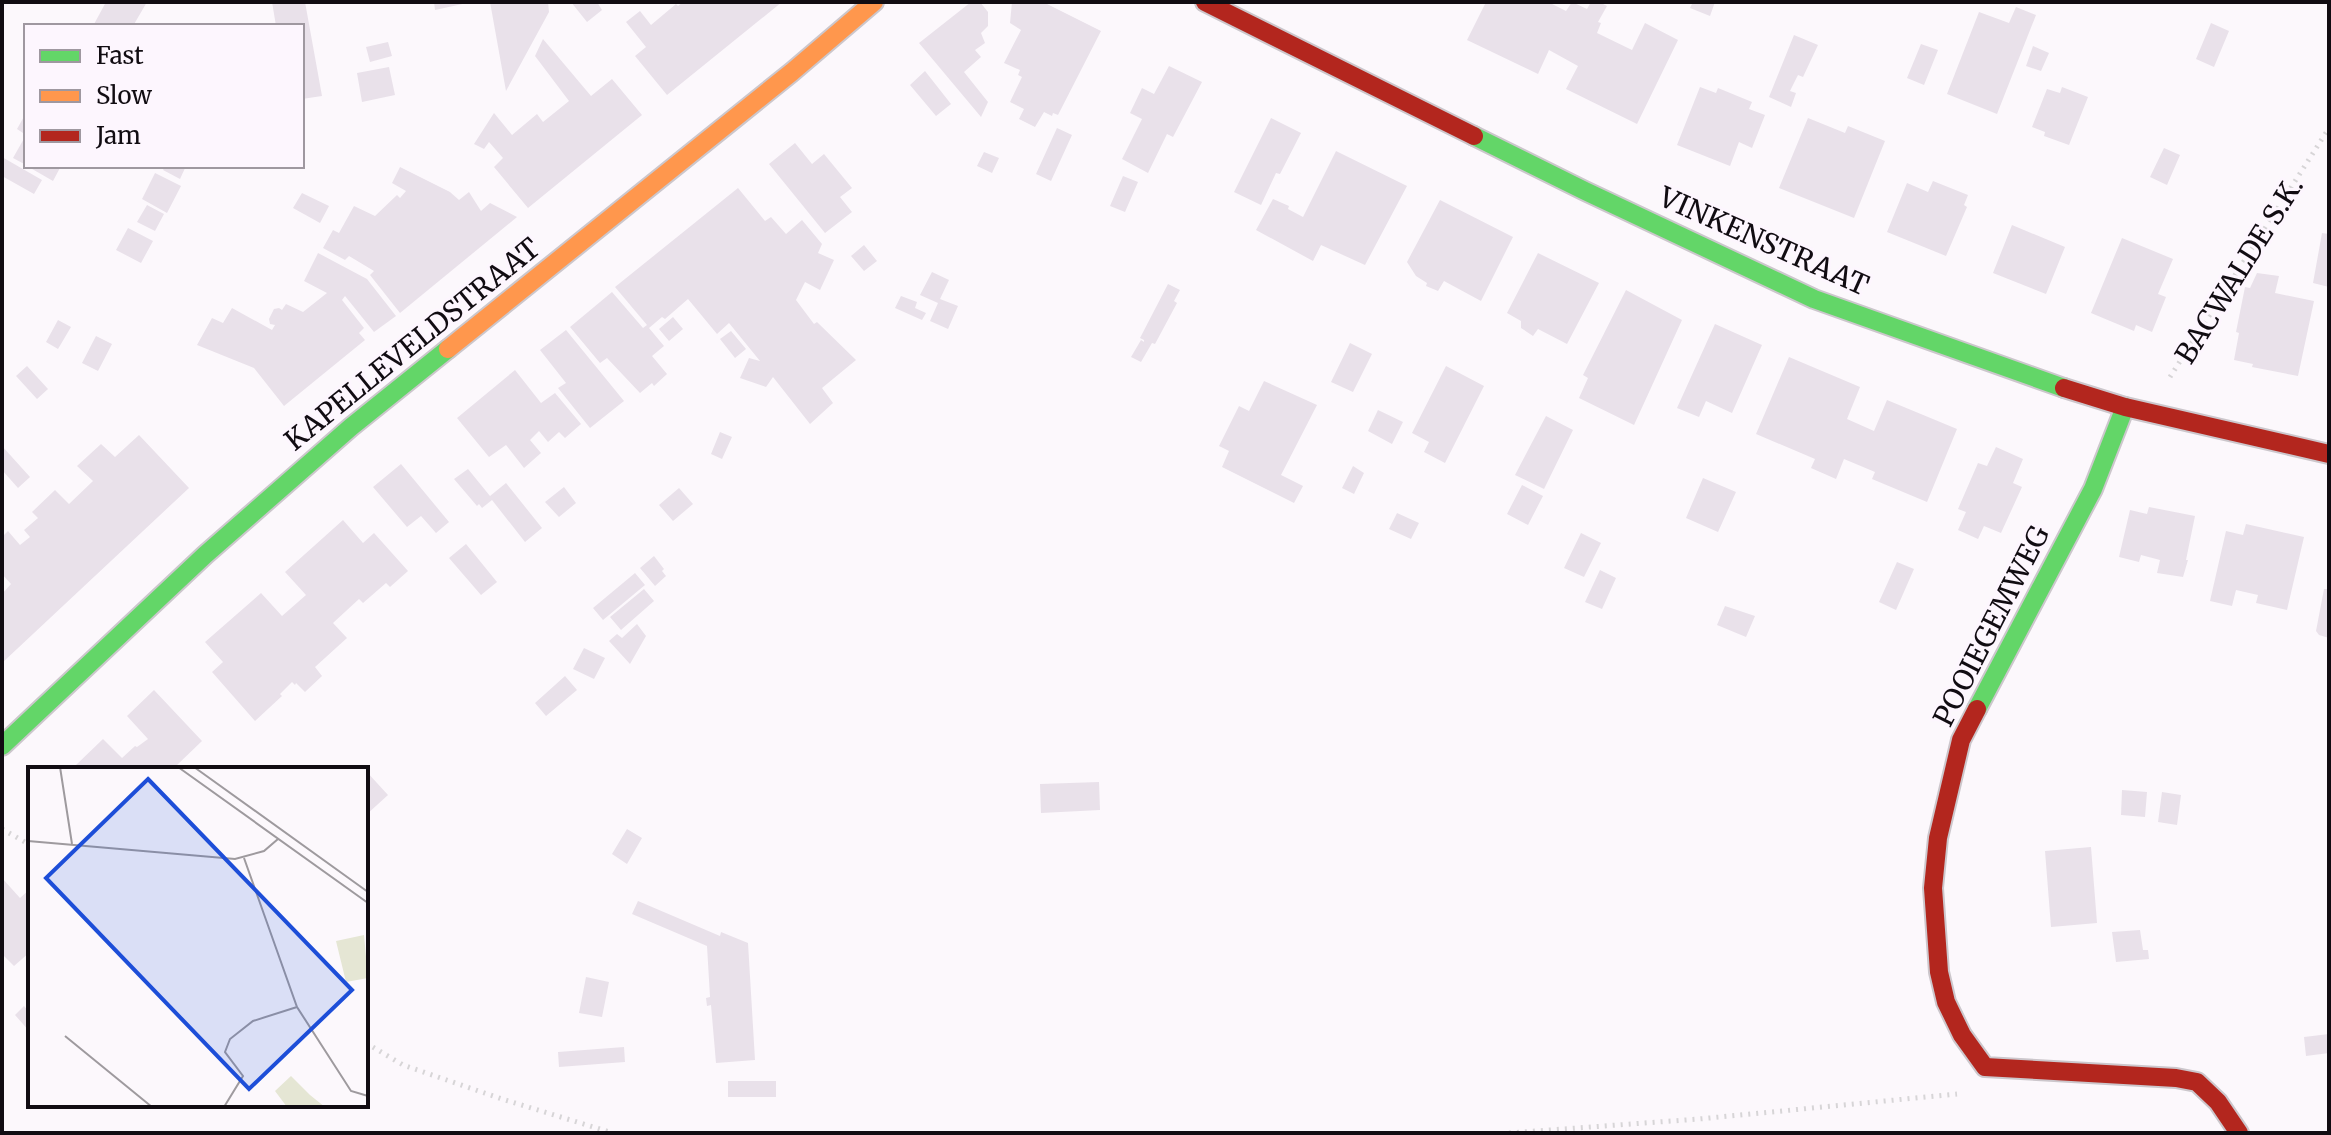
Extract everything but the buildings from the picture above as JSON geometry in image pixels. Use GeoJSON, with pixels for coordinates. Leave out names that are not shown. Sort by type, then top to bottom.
{"type":"FeatureCollection","features":[{"type":"Feature","properties":{"kind":"street","name":"KAPELLEVELDSTRAAT"},"geometry":{"type":"LineString","coordinates":[[2,746],[205,555],[351,427],[792,72],[874,2]]}},
{"type":"Feature","properties":{"kind":"street","name":"VINKENSTRAAT"},"geometry":{"type":"LineString","coordinates":[[1205,2],[1585,191],[1814,299],[2037,380],[2125,407],[2329,454]]}},
{"type":"Feature","properties":{"kind":"street","name":"POOIEGEMWEG"},"geometry":{"type":"LineString","coordinates":[[1985,1067],[1962,1035],[1946,1002],[1939,972],[1933,888],[1938,838],[1961,740],[2093,489],[2125,407]]}},
{"type":"Feature","properties":{"kind":"street"},"geometry":{"type":"LineString","coordinates":[[1985,1067],[2176,1078],[2197,1082],[2218,1102],[2239,1133]]}},
{"type":"Feature","properties":{"kind":"path","name":"BACWALDE S.K."},"geometry":{"type":"LineString","coordinates":[[2148,412],[2329,128]]}},
{"type":"Feature","properties":{"kind":"path"},"geometry":{"type":"LineString","coordinates":[[2,829],[28,844]]}},
{"type":"Feature","properties":{"kind":"path"},"geometry":{"type":"LineString","coordinates":[[368,1044],[403,1065],[613,1133]]}},
{"type":"Feature","properties":{"kind":"path"},"geometry":{"type":"LineString","coordinates":[[1509,1133],[1699,1119],[1982,1091],[1985,1067]]}},
{"type":"Feature","properties":{"kind":"traffic: fast"},"geometry":{"type":"LineString","coordinates":[[1474,136],[1814,299],[2064,388]]}},
{"type":"Feature","properties":{"kind":"traffic: fast"},"geometry":{"type":"LineString","coordinates":[[2,746],[205,555],[351,427],[448,349]]}},
{"type":"Feature","properties":{"kind":"traffic: fast"},"geometry":{"type":"LineString","coordinates":[[1977,709],[2093,489],[2125,407]]}},
{"type":"Feature","properties":{"kind":"traffic: slow"},"geometry":{"type":"LineString","coordinates":[[448,349],[792,72],[874,2]]}},
{"type":"Feature","properties":{"kind":"traffic: jam"},"geometry":{"type":"LineString","coordinates":[[1205,2],[1474,136]]}},
{"type":"Feature","properties":{"kind":"traffic: jam"},"geometry":{"type":"LineString","coordinates":[[2064,388],[2125,407],[2329,454]]}},
{"type":"Feature","properties":{"kind":"traffic: jam"},"geometry":{"type":"LineString","coordinates":[[1977,709],[1961,740],[1938,838],[1933,888],[1939,972],[1946,1002],[1962,1035],[1985,1067],[2176,1078],[2197,1082],[2218,1102],[2239,1133]]}}]}
